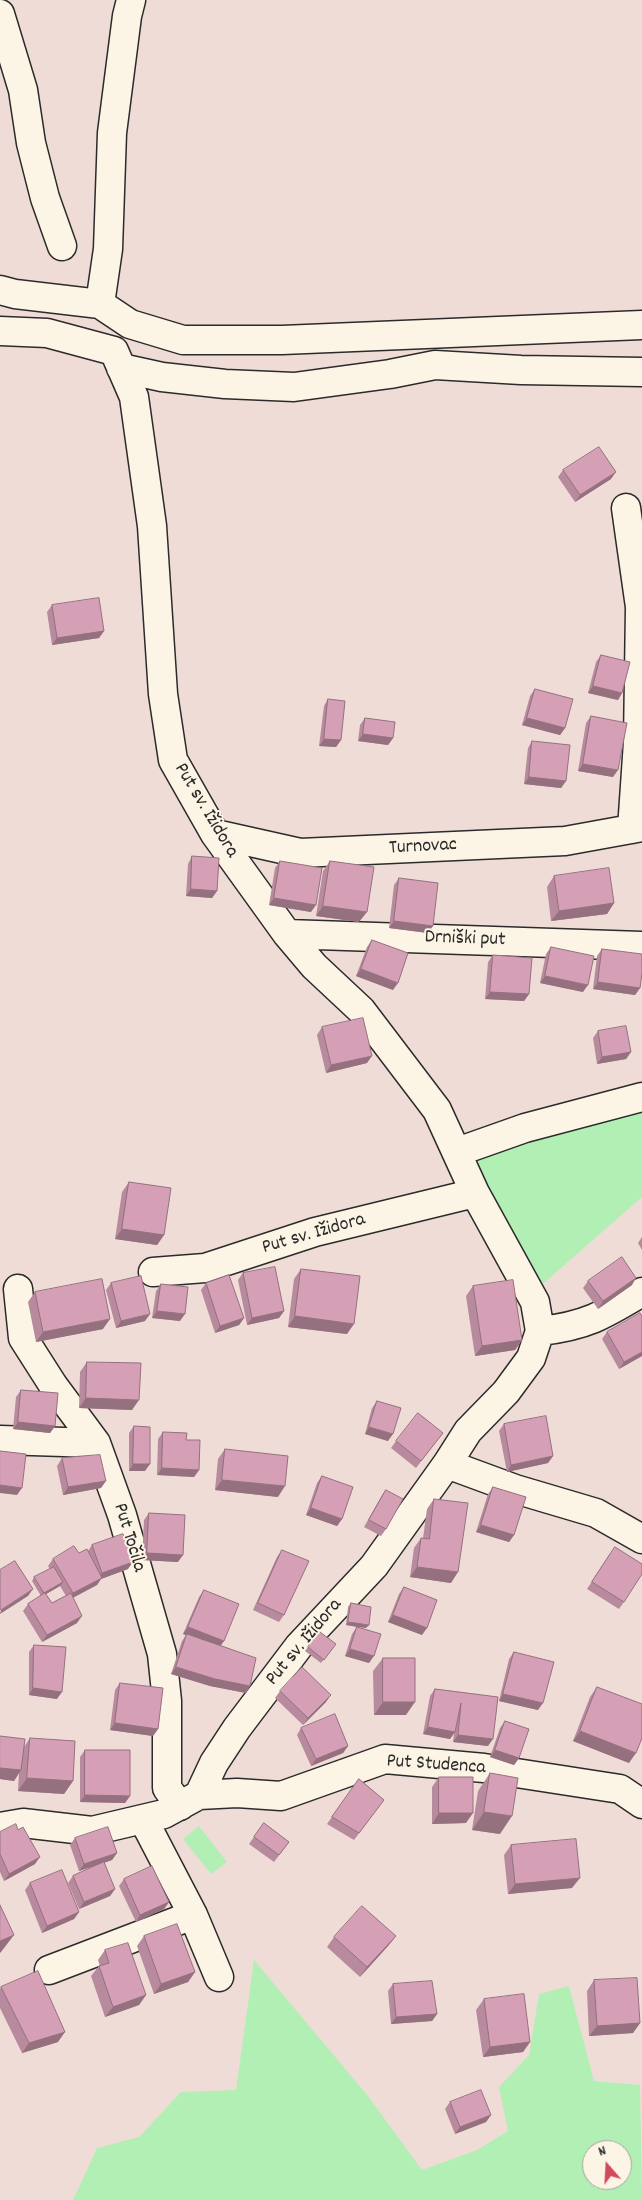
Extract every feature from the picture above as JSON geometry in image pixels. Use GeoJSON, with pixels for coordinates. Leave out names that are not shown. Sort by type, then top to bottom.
{"type":"FeatureCollection","features":[{"type":"Feature","properties":{"kind":"street"},"geometry":{"type":"LineString","coordinates":[[100,304],[108,249],[112,133],[127,16],[131,0]]}},
{"type":"Feature","properties":{"kind":"street"},"geometry":{"type":"LineString","coordinates":[[0,14],[23,90],[31,144],[45,198],[62,246]]}},
{"type":"Feature","properties":{"kind":"street"},"geometry":{"type":"LineString","coordinates":[[0,290],[16,294],[100,304],[130,324],[183,340],[282,340],[642,325]]}},
{"type":"Feature","properties":{"kind":"street","name":"Put sv. Ižidora"},"geometry":{"type":"LineString","coordinates":[[0,331],[47,333],[114,351],[134,397],[152,526],[163,694],[173,760],[215,834],[287,934],[314,966],[362,1010],[437,1110],[475,1193],[535,1302],[540,1331],[531,1358],[506,1392],[468,1431],[447,1464],[374,1566],[299,1646],[237,1728],[190,1800]]}},
{"type":"Feature","properties":{"kind":"street"},"geometry":{"type":"LineString","coordinates":[[121,368],[162,377],[225,384],[294,387],[435,366],[521,370],[642,372]]}},
{"type":"Feature","properties":{"kind":"street","name":"Turnovac"},"geometry":{"type":"LineString","coordinates":[[215,834],[300,853],[565,841],[637,828],[640,607],[626,508]]}},
{"type":"Feature","properties":{"kind":"street","name":"Drniški put"},"geometry":{"type":"LineString","coordinates":[[287,934],[642,946]]}},
{"type":"Feature","properties":{"kind":"street"},"geometry":{"type":"LineString","coordinates":[[456,1152],[526,1128],[642,1097]]}},
{"type":"Feature","properties":{"kind":"street","name":"Put sv. Ižidora"},"geometry":{"type":"LineString","coordinates":[[153,1272],[205,1268],[315,1232],[475,1193]]}},
{"type":"Feature","properties":{"kind":"street","name":"Put Točila"},"geometry":{"type":"LineString","coordinates":[[18,1289],[23,1338],[53,1385],[96,1443],[122,1515],[162,1654],[167,1701],[167,1788],[190,1800]]}},
{"type":"Feature","properties":{"kind":"street"},"geometry":{"type":"LineString","coordinates":[[540,1331],[568,1328],[600,1317],[642,1292]]}},
{"type":"Feature","properties":{"kind":"street"},"geometry":{"type":"LineString","coordinates":[[0,1440],[96,1443]]}},
{"type":"Feature","properties":{"kind":"street"},"geometry":{"type":"LineString","coordinates":[[447,1464],[515,1490],[596,1513],[642,1539]]}},
{"type":"Feature","properties":{"kind":"street","name":"Put Studenca"},"geometry":{"type":"LineString","coordinates":[[190,1800],[238,1793],[280,1796],[385,1758],[484,1768],[620,1789],[642,1804]]}},
{"type":"Feature","properties":{"kind":"street"},"geometry":{"type":"LineString","coordinates":[[0,1827],[23,1823],[92,1831],[164,1814],[190,1800]]}},
{"type":"Feature","properties":{"kind":"street"},"geometry":{"type":"LineString","coordinates":[[143,1819],[193,1915],[219,1977]]}},
{"type":"Feature","properties":{"kind":"street"},"geometry":{"type":"LineString","coordinates":[[49,1970],[193,1915]]}},
{"type":"Feature","properties":{"kind":"green space"},"geometry":{"type":"Polygon","coordinates":[[[642,1106],[642,1197],[538,1288],[473,1154],[642,1106]]]}},
{"type":"Feature","properties":{"kind":"green space"},"geometry":{"type":"Polygon","coordinates":[[[199,1826],[227,1862],[211,1874],[183,1839],[199,1826]]]}},
{"type":"Feature","properties":{"kind":"green space"},"geometry":{"type":"Polygon","coordinates":[[[254,1960],[368,2096],[422,2170],[477,2150],[508,2131],[499,2087],[529,2055],[539,1994],[569,1986],[594,2081],[640,2085],[642,2200],[73,2200],[97,2148],[139,2137],[181,2092],[236,2090],[254,1960]]]}},
{"type":"Feature","properties":{"kind":"building"},"geometry":{"type":"Polygon","coordinates":[[[599,447],[616,472],[580,495],[563,470],[599,447]]]}},
{"type":"Feature","properties":{"kind":"building"},"geometry":{"type":"Polygon","coordinates":[[[99,598],[104,631],[57,638],[52,605],[99,598]]]}},
{"type":"Feature","properties":{"kind":"building"},"geometry":{"type":"Polygon","coordinates":[[[601,655],[630,662],[622,693],[593,686],[601,655]]]}},
{"type":"Feature","properties":{"kind":"building"},"geometry":{"type":"Polygon","coordinates":[[[535,689],[573,699],[565,728],[527,718],[535,689]]]}},
{"type":"Feature","properties":{"kind":"building"},"geometry":{"type":"Polygon","coordinates":[[[328,699],[345,701],[341,740],[324,739],[328,699]]]}},
{"type":"Feature","properties":{"kind":"building"},"geometry":{"type":"Polygon","coordinates":[[[591,716],[627,723],[618,770],[583,764],[591,716]]]}},
{"type":"Feature","properties":{"kind":"building"},"geometry":{"type":"Polygon","coordinates":[[[365,718],[395,722],[393,738],[363,734],[365,718]]]}},
{"type":"Feature","properties":{"kind":"building"},"geometry":{"type":"Polygon","coordinates":[[[532,741],[570,745],[566,781],[529,777],[532,741]]]}},
{"type":"Feature","properties":{"kind":"building"},"geometry":{"type":"Polygon","coordinates":[[[192,856],[219,858],[217,891],[191,889],[192,856]]]}},
{"type":"Feature","properties":{"kind":"building"},"geometry":{"type":"Polygon","coordinates":[[[280,861],[322,868],[316,905],[274,898],[280,861]]]}},
{"type":"Feature","properties":{"kind":"building"},"geometry":{"type":"Polygon","coordinates":[[[330,861],[374,867],[367,912],[323,906],[330,861]]]}},
{"type":"Feature","properties":{"kind":"building"},"geometry":{"type":"Polygon","coordinates":[[[609,868],[614,903],[559,911],[554,876],[609,868]]]}},
{"type":"Feature","properties":{"kind":"building"},"geometry":{"type":"Polygon","coordinates":[[[399,878],[438,883],[433,926],[394,921],[399,878]]]}},
{"type":"Feature","properties":{"kind":"building"},"geometry":{"type":"Polygon","coordinates":[[[372,940],[408,953],[398,983],[361,969],[372,940]]]}},
{"type":"Feature","properties":{"kind":"building"},"geometry":{"type":"Polygon","coordinates":[[[551,947],[594,956],[588,985],[545,976],[551,947]]]}},
{"type":"Feature","properties":{"kind":"building"},"geometry":{"type":"Polygon","coordinates":[[[602,949],[642,954],[640,988],[598,982],[602,949]]]}},
{"type":"Feature","properties":{"kind":"building"},"geometry":{"type":"Polygon","coordinates":[[[493,955],[532,958],[529,994],[490,992],[493,955]]]}},
{"type":"Feature","properties":{"kind":"building"},"geometry":{"type":"Polygon","coordinates":[[[363,1018],[372,1056],[331,1065],[322,1027],[363,1018]]]}},
{"type":"Feature","properties":{"kind":"building"},"geometry":{"type":"Polygon","coordinates":[[[626,1026],[631,1052],[602,1057],[598,1031],[626,1026]]]}},
{"type":"Feature","properties":{"kind":"building"},"geometry":{"type":"Polygon","coordinates":[[[129,1182],[171,1188],[164,1235],[122,1229],[129,1182]]]}},
{"type":"Feature","properties":{"kind":"building"},"geometry":{"type":"Polygon","coordinates":[[[622,1257],[636,1278],[603,1301],[588,1281],[622,1257]]]}},
{"type":"Feature","properties":{"kind":"building"},"geometry":{"type":"Polygon","coordinates":[[[275,1267],[284,1311],[252,1318],[243,1273],[275,1267]]]}},
{"type":"Feature","properties":{"kind":"building"},"geometry":{"type":"Polygon","coordinates":[[[301,1269],[360,1276],[354,1324],[295,1316],[301,1269]]]}},
{"type":"Feature","properties":{"kind":"building"},"geometry":{"type":"Polygon","coordinates":[[[229,1275],[244,1318],[220,1326],[206,1283],[229,1275]]]}},
{"type":"Feature","properties":{"kind":"building"},"geometry":{"type":"Polygon","coordinates":[[[141,1276],[150,1314],[121,1321],[111,1283],[141,1276]]]}},
{"type":"Feature","properties":{"kind":"building"},"geometry":{"type":"Polygon","coordinates":[[[102,1279],[110,1319],[43,1332],[35,1292],[102,1279]]]}},
{"type":"Feature","properties":{"kind":"building"},"geometry":{"type":"Polygon","coordinates":[[[513,1280],[522,1340],[482,1346],[473,1286],[513,1280]]]}},
{"type":"Feature","properties":{"kind":"building"},"geometry":{"type":"Polygon","coordinates":[[[161,1284],[188,1287],[185,1314],[157,1311],[161,1284]]]}},
{"type":"Feature","properties":{"kind":"building"},"geometry":{"type":"Polygon","coordinates":[[[640,1313],[642,1316],[642,1352],[624,1362],[607,1332],[640,1313]]]}},
{"type":"Feature","properties":{"kind":"building"},"geometry":{"type":"Polygon","coordinates":[[[87,1362],[141,1363],[139,1400],[86,1398],[87,1362]]]}},
{"type":"Feature","properties":{"kind":"building"},"geometry":{"type":"Polygon","coordinates":[[[21,1390],[58,1393],[55,1426],[18,1422],[21,1390]]]}},
{"type":"Feature","properties":{"kind":"building"},"geometry":{"type":"Polygon","coordinates":[[[377,1401],[401,1408],[393,1434],[369,1427],[377,1401]]]}},
{"type":"Feature","properties":{"kind":"building"},"geometry":{"type":"Polygon","coordinates":[[[418,1413],[443,1433],[421,1461],[396,1441],[418,1413]]]}},
{"type":"Feature","properties":{"kind":"building"},"geometry":{"type":"Polygon","coordinates":[[[546,1416],[553,1456],[511,1465],[504,1424],[546,1416]]]}},
{"type":"Feature","properties":{"kind":"building"},"geometry":{"type":"Polygon","coordinates":[[[134,1426],[150,1427],[150,1464],[133,1464],[134,1426]]]}},
{"type":"Feature","properties":{"kind":"building"},"geometry":{"type":"Polygon","coordinates":[[[163,1432],[187,1433],[186,1440],[200,1440],[199,1470],[162,1468],[163,1432]]]}},
{"type":"Feature","properties":{"kind":"building"},"geometry":{"type":"Polygon","coordinates":[[[225,1449],[288,1456],[285,1486],[222,1480],[225,1449]]]}},
{"type":"Feature","properties":{"kind":"building"},"geometry":{"type":"Polygon","coordinates":[[[0,1451],[26,1454],[22,1488],[0,1485],[0,1451]]]}},
{"type":"Feature","properties":{"kind":"building"},"geometry":{"type":"Polygon","coordinates":[[[100,1455],[106,1481],[68,1487],[62,1458],[100,1455]]]}},
{"type":"Feature","properties":{"kind":"building"},"geometry":{"type":"Polygon","coordinates":[[[322,1476],[353,1487],[342,1519],[311,1508],[322,1476]]]}},
{"type":"Feature","properties":{"kind":"building"},"geometry":{"type":"Polygon","coordinates":[[[493,1487],[526,1497],[514,1535],[481,1525],[493,1487]]]}},
{"type":"Feature","properties":{"kind":"building"},"geometry":{"type":"Polygon","coordinates":[[[386,1490],[403,1499],[386,1529],[369,1520],[386,1490]]]}},
{"type":"Feature","properties":{"kind":"building"},"geometry":{"type":"Polygon","coordinates":[[[434,1499],[468,1503],[458,1572],[417,1567],[421,1538],[429,1539],[434,1499]]]}},
{"type":"Feature","properties":{"kind":"building"},"geometry":{"type":"Polygon","coordinates":[[[149,1513],[185,1515],[183,1555],[147,1553],[149,1513]]]}},
{"type":"Feature","properties":{"kind":"building"},"geometry":{"type":"Polygon","coordinates":[[[123,1534],[133,1562],[102,1573],[92,1545],[123,1534]]]}},
{"type":"Feature","properties":{"kind":"building"},"geometry":{"type":"Polygon","coordinates":[[[74,1546],[79,1553],[87,1549],[102,1578],[73,1593],[53,1559],[74,1546]]]}},
{"type":"Feature","properties":{"kind":"building"},"geometry":{"type":"Polygon","coordinates":[[[615,1547],[642,1564],[642,1574],[624,1602],[592,1582],[615,1547]]]}},
{"type":"Feature","properties":{"kind":"building"},"geometry":{"type":"Polygon","coordinates":[[[282,1550],[309,1561],[284,1615],[258,1603],[282,1550]]]}},
{"type":"Feature","properties":{"kind":"building"},"geometry":{"type":"Polygon","coordinates":[[[15,1561],[33,1589],[1,1610],[0,1570],[15,1561]]]}},
{"type":"Feature","properties":{"kind":"building"},"geometry":{"type":"Polygon","coordinates":[[[54,1567],[63,1582],[44,1593],[34,1577],[54,1567]]]}},
{"type":"Feature","properties":{"kind":"building"},"geometry":{"type":"Polygon","coordinates":[[[404,1587],[437,1600],[427,1628],[393,1615],[404,1587]]]}},
{"type":"Feature","properties":{"kind":"building"},"geometry":{"type":"Polygon","coordinates":[[[204,1590],[239,1604],[224,1641],[188,1627],[204,1590]]]}},
{"type":"Feature","properties":{"kind":"building"},"geometry":{"type":"Polygon","coordinates":[[[45,1593],[52,1603],[71,1593],[82,1616],[47,1635],[28,1604],[45,1593]]]}},
{"type":"Feature","properties":{"kind":"building"},"geometry":{"type":"Polygon","coordinates":[[[351,1603],[371,1607],[369,1625],[348,1622],[351,1603]]]}},
{"type":"Feature","properties":{"kind":"building"},"geometry":{"type":"Polygon","coordinates":[[[357,1627],[381,1634],[374,1656],[350,1649],[357,1627]]]}},
{"type":"Feature","properties":{"kind":"building"},"geometry":{"type":"Polygon","coordinates":[[[320,1632],[336,1644],[324,1660],[308,1647],[320,1632]]]}},
{"type":"Feature","properties":{"kind":"building"},"geometry":{"type":"Polygon","coordinates":[[[187,1634],[256,1658],[250,1686],[215,1679],[176,1667],[187,1634]]]}},
{"type":"Feature","properties":{"kind":"building"},"geometry":{"type":"Polygon","coordinates":[[[34,1645],[66,1647],[62,1692],[33,1688],[34,1645]]]}},
{"type":"Feature","properties":{"kind":"building"},"geometry":{"type":"Polygon","coordinates":[[[514,1652],[554,1662],[543,1703],[503,1694],[514,1652]]]}},
{"type":"Feature","properties":{"kind":"building"},"geometry":{"type":"Polygon","coordinates":[[[383,1658],[415,1658],[415,1702],[383,1702],[383,1658]]]}},
{"type":"Feature","properties":{"kind":"building"},"geometry":{"type":"Polygon","coordinates":[[[302,1667],[331,1695],[308,1718],[280,1691],[302,1667]]]}},
{"type":"Feature","properties":{"kind":"building"},"geometry":{"type":"Polygon","coordinates":[[[120,1683],[163,1688],[158,1729],[115,1723],[120,1683]]]}},
{"type":"Feature","properties":{"kind":"building"},"geometry":{"type":"Polygon","coordinates":[[[597,1687],[642,1704],[642,1738],[636,1753],[580,1731],[597,1687]]]}},
{"type":"Feature","properties":{"kind":"building"},"geometry":{"type":"Polygon","coordinates":[[[435,1689],[498,1697],[493,1739],[458,1735],[461,1703],[455,1732],[428,1727],[435,1689]]]}},
{"type":"Feature","properties":{"kind":"building"},"geometry":{"type":"Polygon","coordinates":[[[335,1714],[348,1746],[316,1759],[301,1728],[335,1714]]]}},
{"type":"Feature","properties":{"kind":"building"},"geometry":{"type":"Polygon","coordinates":[[[505,1721],[529,1729],[519,1758],[495,1750],[505,1721]]]}},
{"type":"Feature","properties":{"kind":"building"},"geometry":{"type":"Polygon","coordinates":[[[0,1736],[25,1739],[21,1770],[0,1768],[0,1736]]]}},
{"type":"Feature","properties":{"kind":"building"},"geometry":{"type":"Polygon","coordinates":[[[30,1738],[75,1741],[73,1781],[27,1778],[30,1738]]]}},
{"type":"Feature","properties":{"kind":"building"},"geometry":{"type":"Polygon","coordinates":[[[85,1750],[130,1750],[130,1796],[85,1795],[85,1750]]]}},
{"type":"Feature","properties":{"kind":"building"},"geometry":{"type":"Polygon","coordinates":[[[490,1773],[518,1778],[512,1816],[484,1812],[490,1773]]]}},
{"type":"Feature","properties":{"kind":"building"},"geometry":{"type":"Polygon","coordinates":[[[439,1777],[473,1777],[473,1813],[439,1813],[439,1777]]]}},
{"type":"Feature","properties":{"kind":"building"},"geometry":{"type":"Polygon","coordinates":[[[359,1779],[384,1800],[359,1833],[332,1817],[359,1779]]]}},
{"type":"Feature","properties":{"kind":"building"},"geometry":{"type":"Polygon","coordinates":[[[264,1823],[289,1842],[279,1855],[254,1837],[264,1823]]]}},
{"type":"Feature","properties":{"kind":"building"},"geometry":{"type":"Polygon","coordinates":[[[16,1824],[18,1830],[23,1827],[40,1857],[9,1874],[0,1854],[0,1832],[16,1824]]]}},
{"type":"Feature","properties":{"kind":"building"},"geometry":{"type":"Polygon","coordinates":[[[108,1827],[117,1853],[84,1864],[75,1838],[108,1827]]]}},
{"type":"Feature","properties":{"kind":"building"},"geometry":{"type":"Polygon","coordinates":[[[576,1839],[580,1878],[515,1884],[511,1845],[576,1839]]]}},
{"type":"Feature","properties":{"kind":"building"},"geometry":{"type":"Polygon","coordinates":[[[104,1862],[115,1889],[84,1902],[73,1876],[104,1862]]]}},
{"type":"Feature","properties":{"kind":"building"},"geometry":{"type":"Polygon","coordinates":[[[152,1866],[169,1902],[140,1915],[124,1879],[152,1866]]]}},
{"type":"Feature","properties":{"kind":"building"},"geometry":{"type":"Polygon","coordinates":[[[62,1870],[79,1912],[47,1926],[30,1883],[62,1870]]]}},
{"type":"Feature","properties":{"kind":"building"},"geometry":{"type":"Polygon","coordinates":[[[0,1905],[14,1935],[0,1941],[0,1905]]]}},
{"type":"Feature","properties":{"kind":"building"},"geometry":{"type":"Polygon","coordinates":[[[362,1906],[396,1936],[367,1967],[334,1937],[362,1906]]]}},
{"type":"Feature","properties":{"kind":"building"},"geometry":{"type":"Polygon","coordinates":[[[177,1924],[195,1972],[161,1984],[144,1936],[177,1924]]]}},
{"type":"Feature","properties":{"kind":"building"},"geometry":{"type":"Polygon","coordinates":[[[128,1943],[146,1995],[113,2007],[99,1966],[109,1963],[105,1950],[128,1943]]]}},
{"type":"Feature","properties":{"kind":"building"},"geometry":{"type":"Polygon","coordinates":[[[38,1971],[65,2032],[29,2043],[1,1987],[38,1971]]]}},
{"type":"Feature","properties":{"kind":"building"},"geometry":{"type":"Polygon","coordinates":[[[637,1978],[640,2023],[597,2026],[594,1980],[637,1978]]]}},
{"type":"Feature","properties":{"kind":"building"},"geometry":{"type":"Polygon","coordinates":[[[432,1981],[437,2014],[396,2017],[393,1984],[432,1981]]]}},
{"type":"Feature","properties":{"kind":"building"},"geometry":{"type":"Polygon","coordinates":[[[524,1994],[530,2042],[490,2047],[484,1999],[524,1994]]]}},
{"type":"Feature","properties":{"kind":"building"},"geometry":{"type":"Polygon","coordinates":[[[481,2090],[491,2115],[460,2127],[450,2102],[481,2090]]]}}]}
